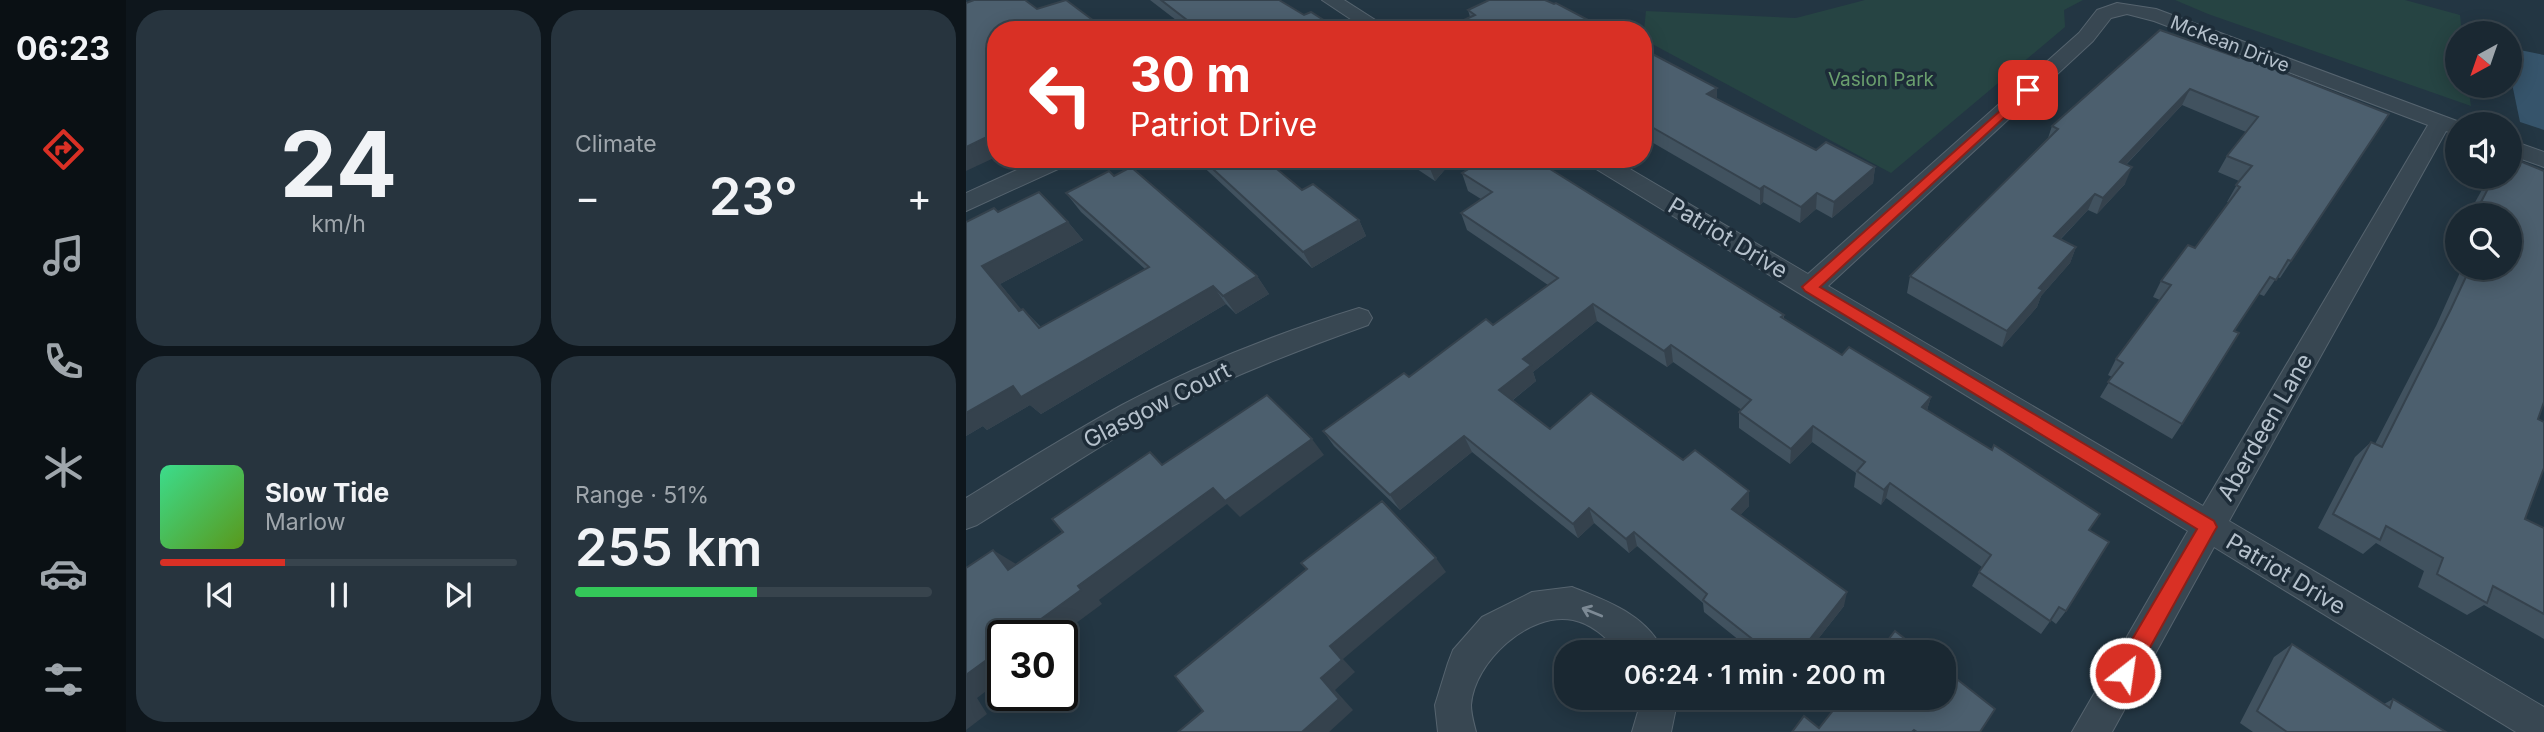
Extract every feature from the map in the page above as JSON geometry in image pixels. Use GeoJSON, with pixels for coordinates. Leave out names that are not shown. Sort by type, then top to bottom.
{"type":"FeatureCollection","features":[{"type":"Feature","properties":{"kind":"street"},"geometry":{"type":"LineString","coordinates":[[1331,0],[1366,21]]}},
{"type":"Feature","properties":{"kind":"street","name":"McKean Drive"},"geometry":{"type":"LineString","coordinates":[[1810,287],[2085,37],[2105,12],[2122,7],[2154,14],[2445,124]]}},
{"type":"Feature","properties":{"kind":"street","name":"Aberdeen Lane"},"geometry":{"type":"LineString","coordinates":[[2091,732],[2208,527],[2445,130]]}},
{"type":"Feature","properties":{"kind":"street"},"geometry":{"type":"LineString","coordinates":[[2522,152],[2544,160]]}},
{"type":"Feature","properties":{"kind":"street"},"geometry":{"type":"LineString","coordinates":[[966,203],[1042,168]]}},
{"type":"Feature","properties":{"kind":"street","name":"Patriot Drive"},"geometry":{"type":"LineString","coordinates":[[1612,168],[2544,728]]}},
{"type":"Feature","properties":{"kind":"street","name":"Glasgow Court"},"geometry":{"type":"LineString","coordinates":[[966,515],[1080,443],[1156,401],[1284,344],[1359,318]]}},
{"type":"Feature","properties":{"kind":"street"},"geometry":{"type":"LineString","coordinates":[[1457,732],[1453,705],[1466,663],[1494,629],[1531,608],[1572,603],[1611,619],[1633,640]]}},
{"type":"Feature","properties":{"kind":"street"},"geometry":{"type":"LineString","coordinates":[[1651,732],[1658,710]]}},
{"type":"Feature","properties":{"kind":"green space","name":"Vasion Park"},"geometry":{"type":"Polygon","coordinates":[[[1865,0],[2083,0],[2064,10],[2065,27],[1891,173],[1652,44],[1652,21],[1645,21],[1646,11],[1796,18],[1865,0]]]}},
{"type":"Feature","properties":{"kind":"green space"},"geometry":{"type":"Polygon","coordinates":[[[2175,0],[2405,0],[2460,15],[2461,21],[2445,21],[2445,97],[2175,0]]]}},
{"type":"Feature","properties":{"kind":"green space"},"geometry":{"type":"Polygon","coordinates":[[[2448,98],[2470,98],[2471,106],[2448,98]]]}},
{"type":"Feature","properties":{"kind":"water"},"geometry":{"type":"Polygon","coordinates":[[[2522,50],[2544,55],[2544,130],[2522,123],[2522,112],[2518,112],[2515,98],[2522,98],[2522,50]]]}},
{"type":"Feature","properties":{"kind":"building"},"geometry":{"type":"Polygon","coordinates":[[[974,0],[1025,0],[1037,9],[1066,0],[1094,21],[987,21],[987,137],[966,147],[966,3],[974,0]]]}},
{"type":"Feature","properties":{"kind":"building"},"geometry":{"type":"Polygon","coordinates":[[[1161,0],[1279,0],[1304,15],[1311,12],[1325,21],[1188,21],[1161,0]]]}},
{"type":"Feature","properties":{"kind":"building"},"geometry":{"type":"Polygon","coordinates":[[[1489,0],[1545,0],[1590,21],[1466,21],[1475,15],[1468,10],[1489,0]]]}},
{"type":"Feature","properties":{"kind":"building"},"geometry":{"type":"Polygon","coordinates":[[[2160,30],[2239,58],[2242,56],[2389,114],[2291,261],[2288,260],[2276,280],[2270,277],[2234,331],[2239,333],[2182,424],[2108,382],[2123,363],[2116,359],[2171,285],[2161,281],[2188,245],[2195,248],[2240,187],[2236,185],[2252,166],[2227,156],[2258,117],[2190,89],[2120,162],[2132,167],[2103,198],[2095,194],[2054,236],[2076,247],[2039,288],[2043,290],[2007,331],[1910,276],[2058,129],[2052,126],[2160,30]]]}},
{"type":"Feature","properties":{"kind":"building"},"geometry":{"type":"Polygon","coordinates":[[[1652,54],[1717,88],[1707,94],[1816,150],[1826,142],[1875,167],[1834,202],[1817,193],[1801,207],[1764,186],[1760,189],[1652,127],[1652,54]]]}},
{"type":"Feature","properties":{"kind":"building"},"geometry":{"type":"Polygon","coordinates":[[[2522,162],[2544,171],[2544,402],[2538,419],[2544,422],[2544,468],[2525,519],[2544,528],[2544,614],[2493,586],[2487,603],[2437,574],[2443,558],[2386,526],[2380,540],[2333,514],[2371,442],[2382,447],[2464,280],[2522,280],[2522,203],[2481,203],[2488,189],[2522,189],[2522,162]]]}},
{"type":"Feature","properties":{"kind":"building"},"geometry":{"type":"Polygon","coordinates":[[[1132,168],[1257,276],[1223,296],[1213,286],[1021,397],[1013,386],[966,413],[966,222],[994,208],[998,212],[1039,192],[1068,222],[982,266],[1019,311],[1023,309],[1039,328],[1149,267],[1066,193],[1109,171],[1114,176],[1132,168]]]}},
{"type":"Feature","properties":{"kind":"building"},"geometry":{"type":"Polygon","coordinates":[[[1212,168],[1276,168],[1302,190],[1313,184],[1359,220],[1303,252],[1212,168]]]}},
{"type":"Feature","properties":{"kind":"building"},"geometry":{"type":"Polygon","coordinates":[[[1470,168],[1548,168],[1784,315],[1781,317],[1842,355],[1849,347],[1931,397],[1922,407],[1992,450],[1994,445],[2100,514],[2089,530],[2109,542],[2066,611],[2059,607],[2050,621],[1979,572],[1991,555],[1890,483],[1884,490],[1857,471],[1865,462],[1813,426],[1791,449],[1739,412],[1751,400],[1671,345],[1664,351],[1593,304],[1523,359],[1531,365],[1499,390],[1550,429],[1591,393],[1683,460],[1695,450],[1749,491],[1732,509],[1847,592],[1809,640],[1754,640],[1703,600],[1707,594],[1634,532],[1626,539],[1589,508],[1573,524],[1464,436],[1390,495],[1323,431],[1404,373],[1409,377],[1486,319],[1493,325],[1558,278],[1461,213],[1492,192],[1462,173],[1470,168]]]}},
{"type":"Feature","properties":{"kind":"building"},"geometry":{"type":"Polygon","coordinates":[[[1267,395],[1312,439],[1225,501],[1213,488],[1078,586],[1081,590],[1040,620],[987,620],[987,660],[966,675],[966,568],[993,550],[1008,570],[1063,532],[1052,519],[1150,452],[1162,465],[1267,395]]]}},
{"type":"Feature","properties":{"kind":"building"},"geometry":{"type":"Polygon","coordinates":[[[1382,501],[1436,558],[1330,646],[1342,660],[1321,678],[1339,699],[1302,732],[1178,732],[1203,711],[1175,676],[1307,569],[1301,563],[1382,501]]]}},
{"type":"Feature","properties":{"kind":"building"},"geometry":{"type":"Polygon","coordinates":[[[1895,631],[1906,640],[1888,640],[1895,631]]]}},
{"type":"Feature","properties":{"kind":"building"},"geometry":{"type":"Polygon","coordinates":[[[2292,644],[2390,708],[2393,699],[2446,732],[2287,732],[2257,711],[2292,644]]]}},
{"type":"Feature","properties":{"kind":"building"},"geometry":{"type":"Polygon","coordinates":[[[1956,678],[1995,709],[1980,732],[1792,732],[1804,716],[1819,728],[1833,710],[1956,710],[1956,678]]]}},
{"type":"Feature","properties":{"kind":"route"},"geometry":{"type":"LineString","coordinates":[[2028,90],[1810,287],[2208,527],[2125,673]]}}]}
